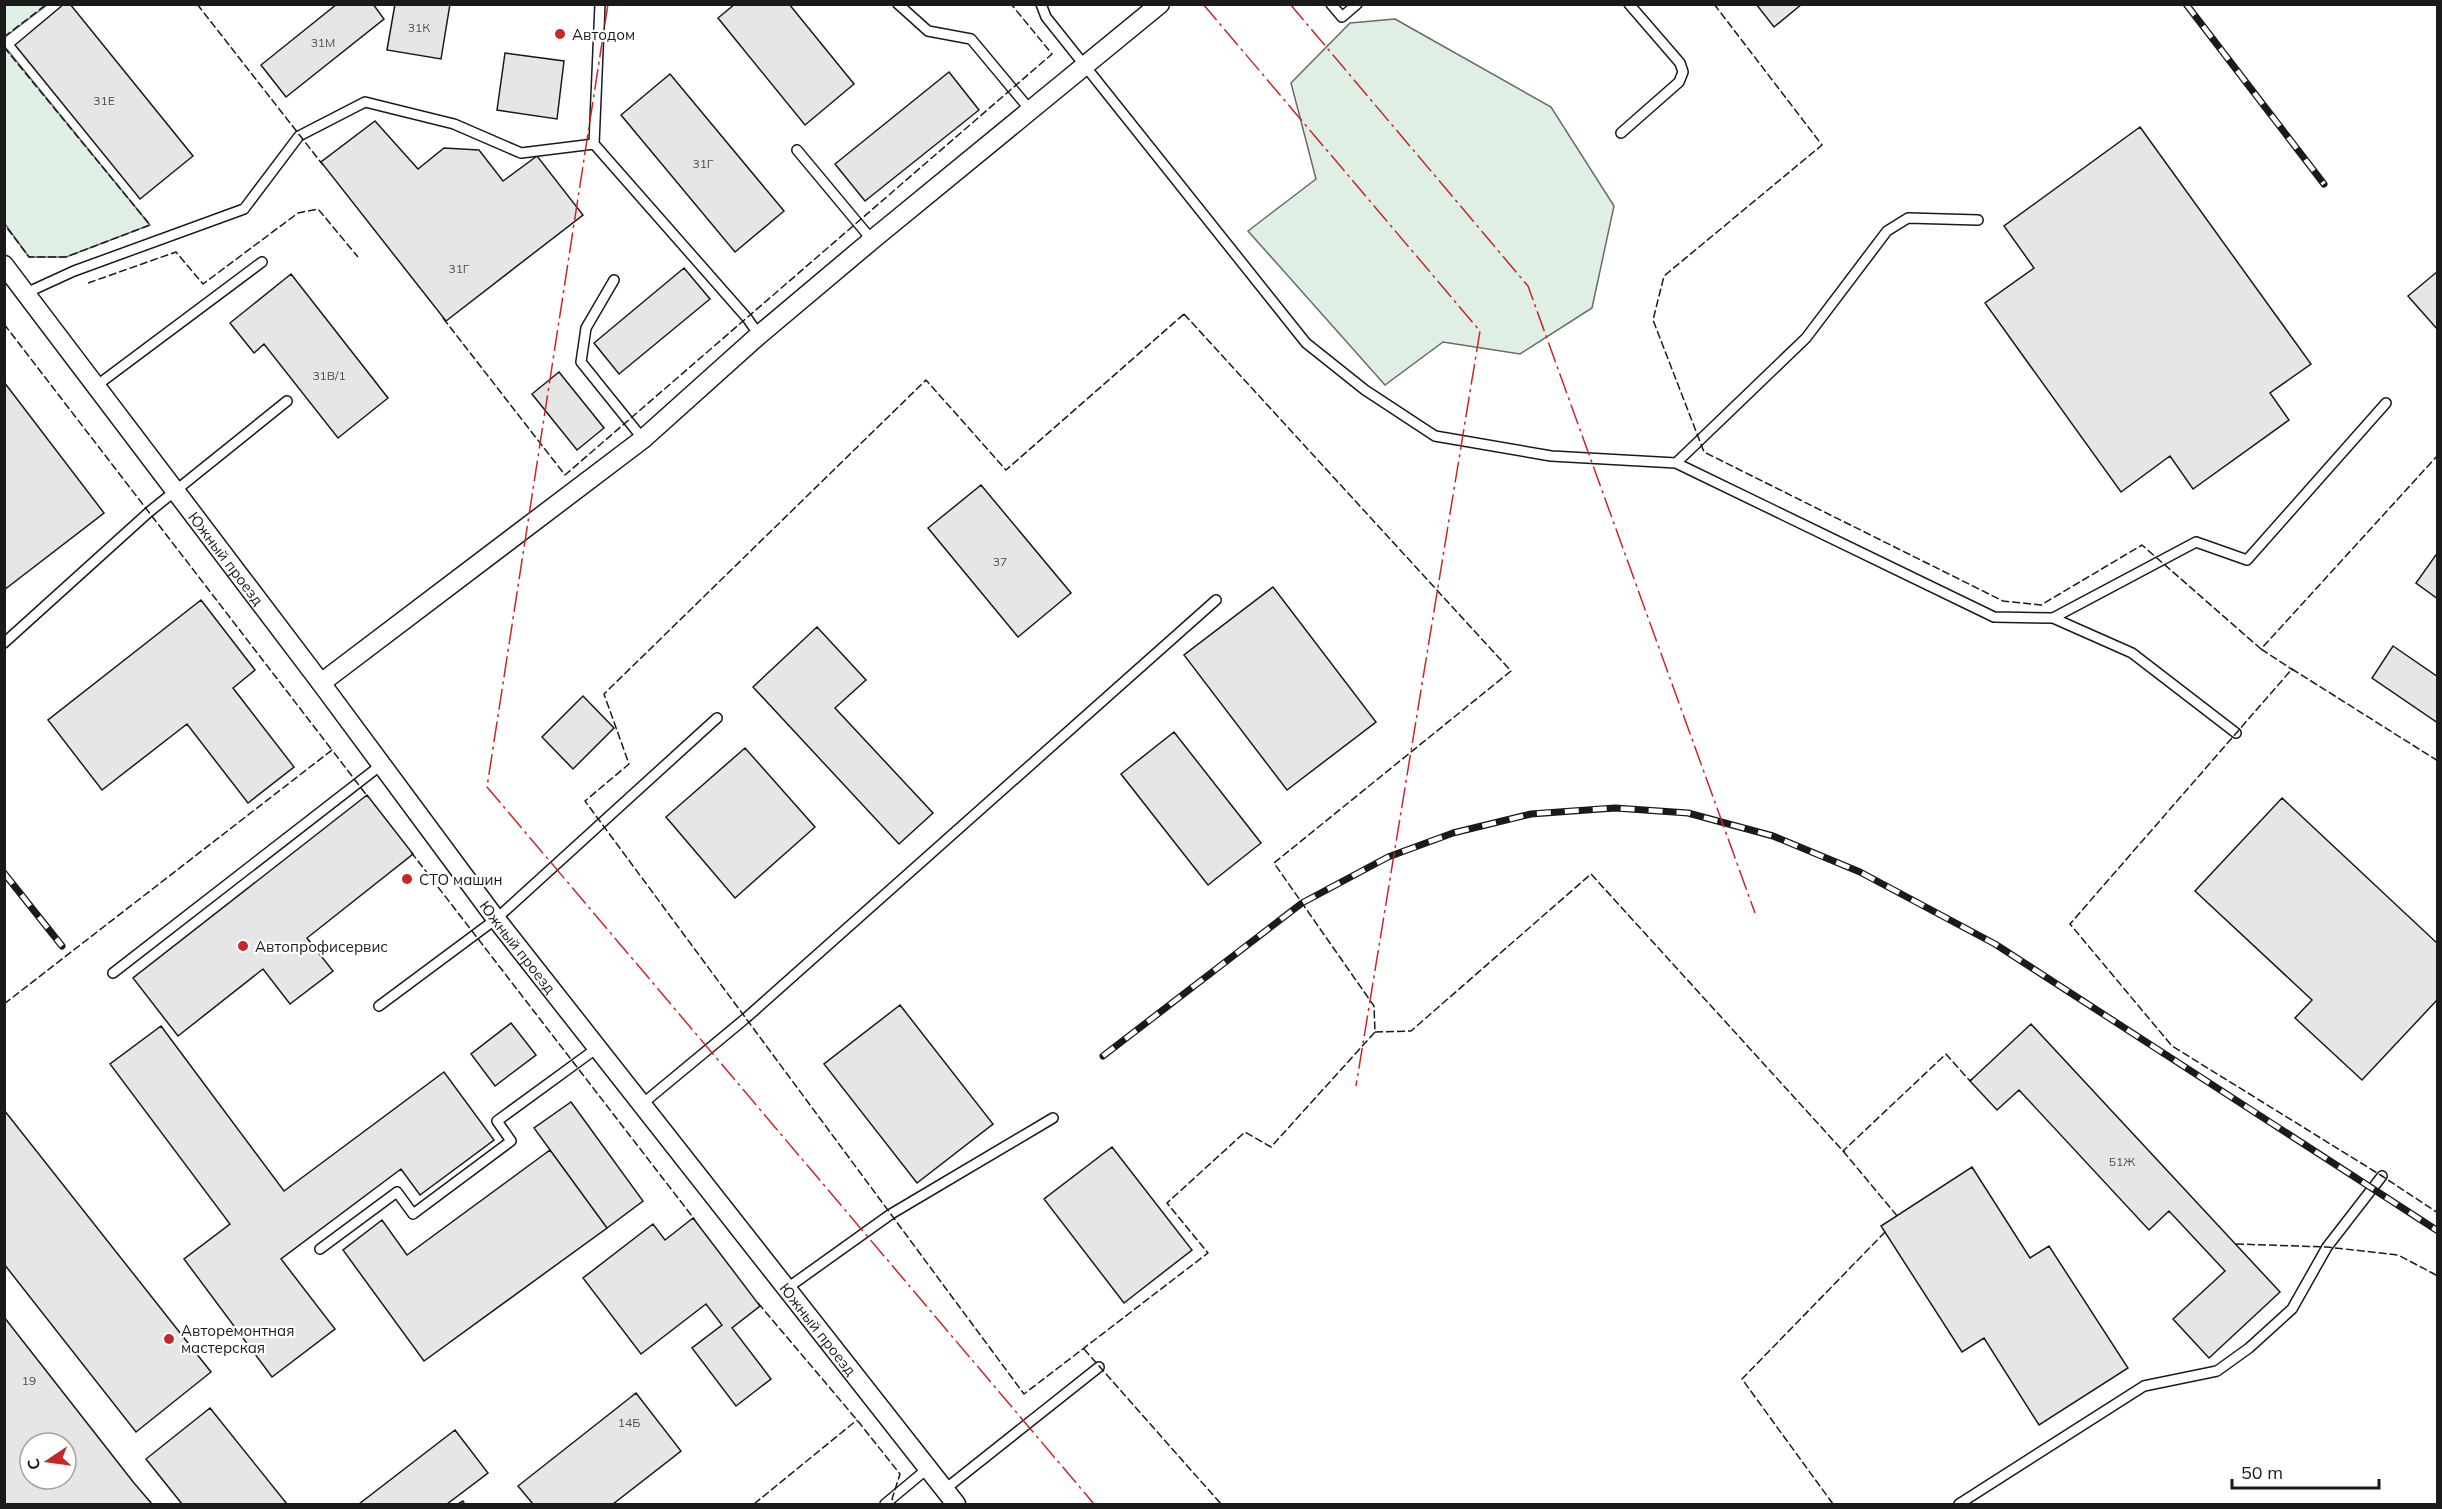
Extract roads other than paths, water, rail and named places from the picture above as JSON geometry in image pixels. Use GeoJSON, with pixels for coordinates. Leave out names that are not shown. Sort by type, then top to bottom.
{"type":"FeatureCollection","features":[{"type":"Feature","properties":{"kind":"street"},"geometry":{"type":"LineString","coordinates":[[321,683],[644,439],[759,335],[1160,4]]}},
{"type":"Feature","properties":{"kind":"street","name":"Южный проезд"},"geometry":{"type":"LineString","coordinates":[[4,265],[321,683],[496,919],[950,1497]]}},
{"type":"Feature","properties":{"kind":"lane"},"geometry":{"type":"LineString","coordinates":[[600,4],[594,144],[747,318],[759,335]]}},
{"type":"Feature","properties":{"kind":"lane"},"geometry":{"type":"LineString","coordinates":[[898,4],[928,31],[971,39],[1031,111]]}},
{"type":"Feature","properties":{"kind":"lane"},"geometry":{"type":"LineString","coordinates":[[1041,4],[1046,17],[1305,343],[1365,390],[1436,436],[1551,456],[1676,463],[1994,617],[2053,618],[2132,653],[2236,733]]}},
{"type":"Feature","properties":{"kind":"lane"},"geometry":{"type":"LineString","coordinates":[[1331,4],[1342,17],[1357,4]]}},
{"type":"Feature","properties":{"kind":"lane"},"geometry":{"type":"LineString","coordinates":[[1621,133],[1679,82],[1683,72],[1680,63],[1629,4]]}},
{"type":"Feature","properties":{"kind":"lane"},"geometry":{"type":"LineString","coordinates":[[26,293],[74,271],[243,209],[299,136],[364,102],[454,124],[521,153],[594,144]]}},
{"type":"Feature","properties":{"kind":"lane"},"geometry":{"type":"LineString","coordinates":[[797,150],[872,240]]}},
{"type":"Feature","properties":{"kind":"lane"},"geometry":{"type":"LineString","coordinates":[[1676,463],[1806,338],[1887,231],[1908,218],[1978,220]]}},
{"type":"Feature","properties":{"kind":"lane"},"geometry":{"type":"LineString","coordinates":[[96,386],[262,262]]}},
{"type":"Feature","properties":{"kind":"lane"},"geometry":{"type":"LineString","coordinates":[[614,280],[586,328],[581,362],[644,439]]}},
{"type":"Feature","properties":{"kind":"lane"},"geometry":{"type":"LineString","coordinates":[[4,643],[175,490],[287,400]]}},
{"type":"Feature","properties":{"kind":"lane"},"geometry":{"type":"LineString","coordinates":[[2053,618],[2196,542],[2247,560],[2386,403]]}},
{"type":"Feature","properties":{"kind":"lane"},"geometry":{"type":"LineString","coordinates":[[641,1105],[746,1018],[1216,600]]}},
{"type":"Feature","properties":{"kind":"lane"},"geometry":{"type":"LineString","coordinates":[[379,1006],[496,919],[717,718]]}},
{"type":"Feature","properties":{"kind":"lane"},"geometry":{"type":"LineString","coordinates":[[114,974],[381,765]]}},
{"type":"Feature","properties":{"kind":"lane"},"geometry":{"type":"LineString","coordinates":[[320,1249],[397,1192],[413,1215],[511,1141],[498,1121],[597,1048]]}},
{"type":"Feature","properties":{"kind":"lane"},"geometry":{"type":"LineString","coordinates":[[786,1288],[891,1214],[1053,1118]]}},
{"type":"Feature","properties":{"kind":"lane"},"geometry":{"type":"LineString","coordinates":[[1959,1504],[2144,1386],[2217,1371],[2249,1348],[2292,1309],[2327,1247],[2382,1176]]}},
{"type":"Feature","properties":{"kind":"lane"},"geometry":{"type":"LineString","coordinates":[[950,1497],[1099,1366]]}},
{"type":"Feature","properties":{"kind":"lane"},"geometry":{"type":"LineString","coordinates":[[885,1504],[927,1469]]}},
{"type":"Feature","properties":{"kind":"railway"},"geometry":{"type":"LineString","coordinates":[[2186,4],[2324,184]]}},
{"type":"Feature","properties":{"kind":"railway"},"geometry":{"type":"LineString","coordinates":[[1103,1056],[1302,903],[1388,857],[1453,833],[1531,814],[1615,808],[1688,813],[1773,836],[1860,872],[1995,944],[2438,1231]]}},
{"type":"Feature","properties":{"kind":"railway"},"geometry":{"type":"LineString","coordinates":[[4,873],[62,946]]}},
{"type":"Feature","properties":{"kind":"place","name":"Автодом"},"geometry":{"type":"Point","coordinates":[560,34]}},
{"type":"Feature","properties":{"kind":"place","name":"СТО машин"},"geometry":{"type":"Point","coordinates":[407,879]}},
{"type":"Feature","properties":{"kind":"place","name":"Автопрофисервис"},"geometry":{"type":"Point","coordinates":[243,946]}},
{"type":"Feature","properties":{"kind":"place","name":"Авторемонтная мастерская"},"geometry":{"type":"Point","coordinates":[169,1339]}}]}
